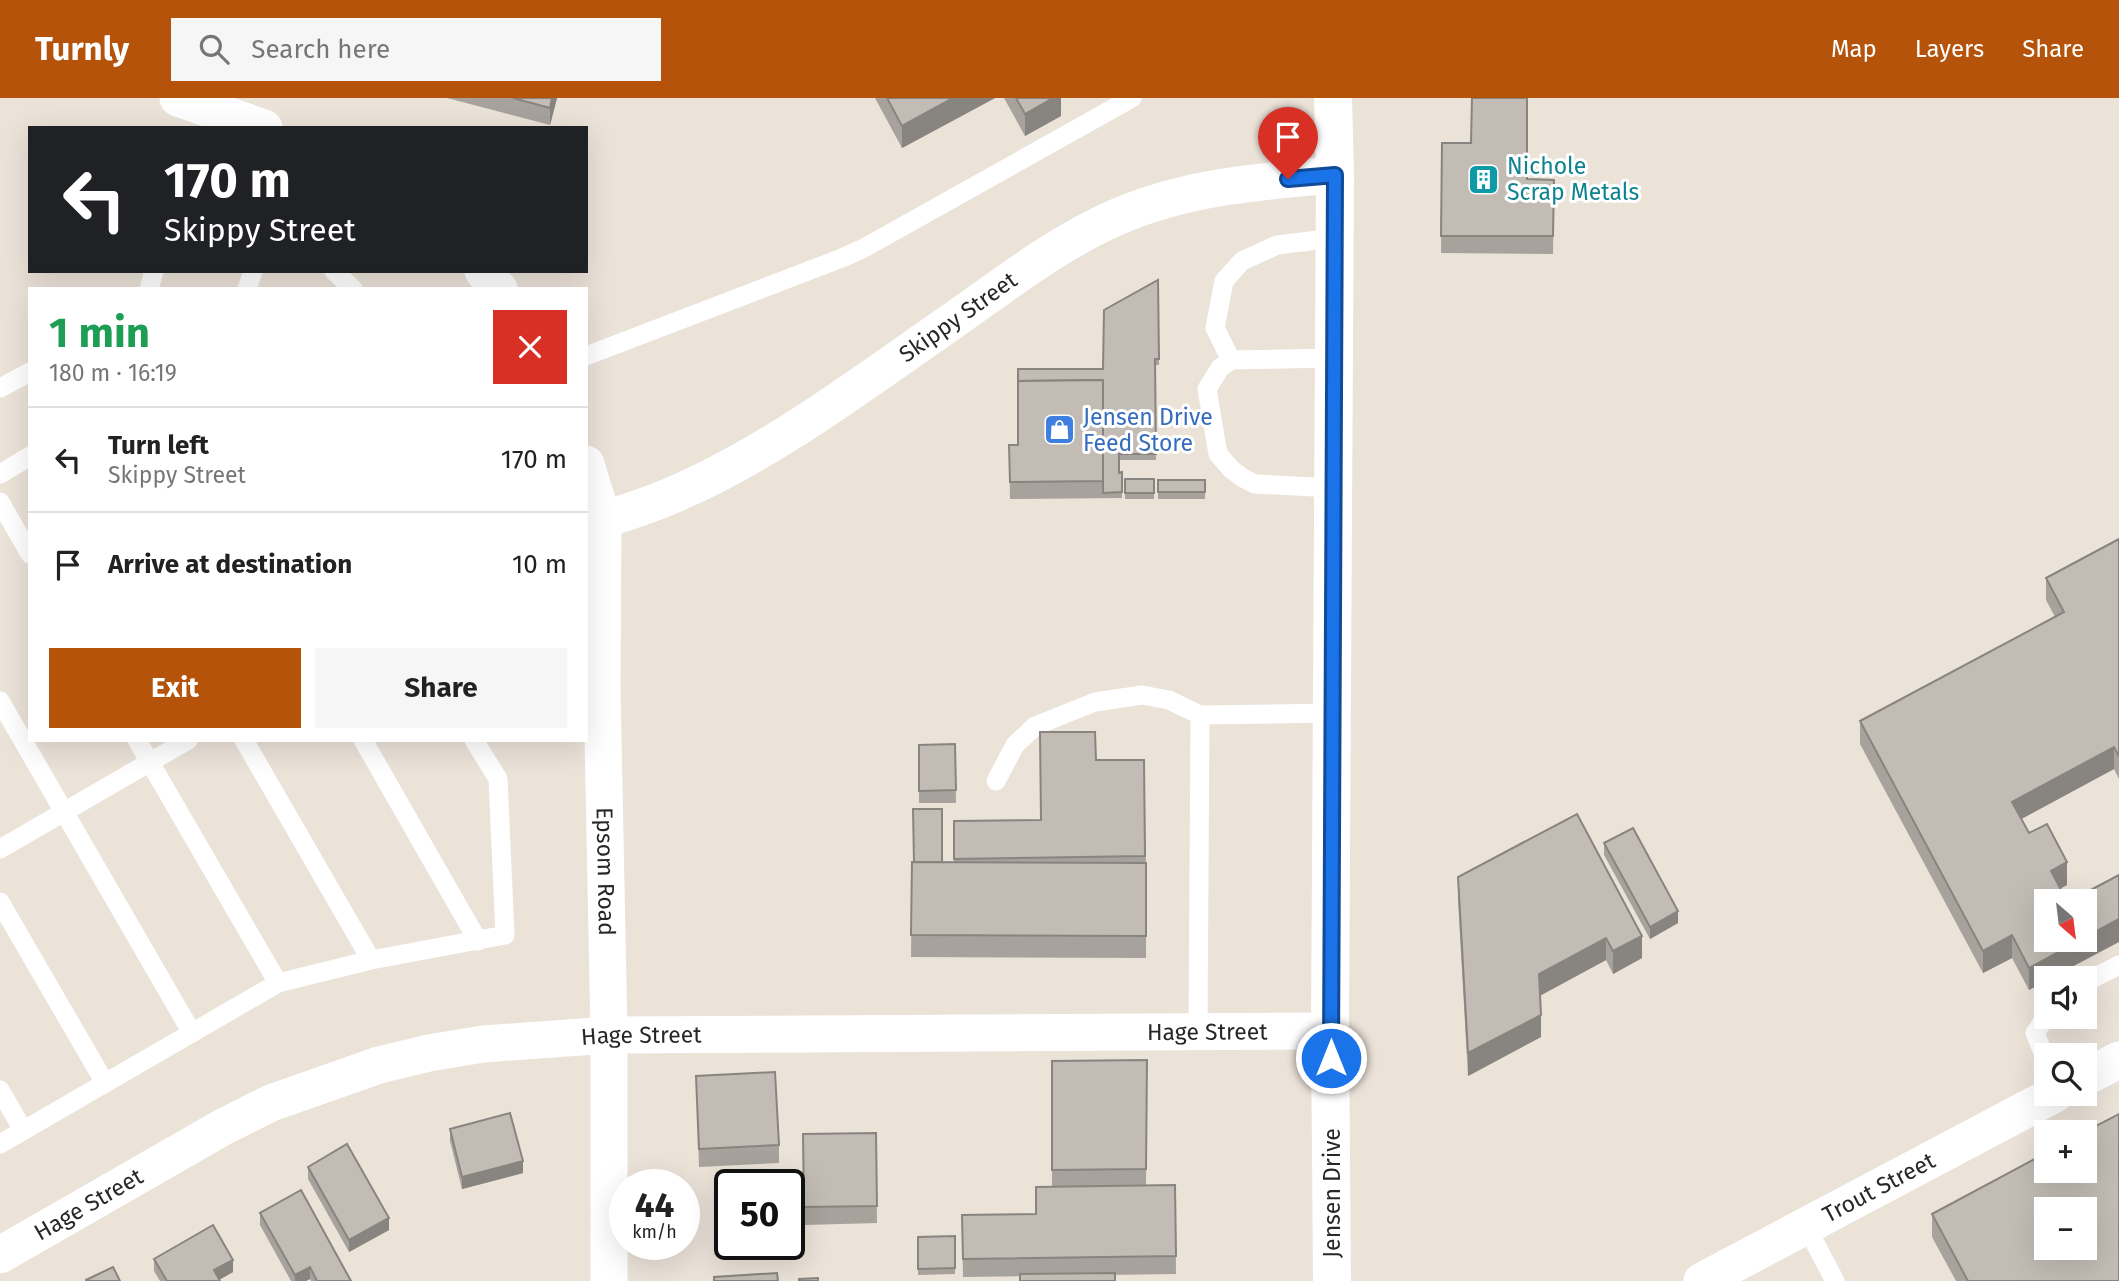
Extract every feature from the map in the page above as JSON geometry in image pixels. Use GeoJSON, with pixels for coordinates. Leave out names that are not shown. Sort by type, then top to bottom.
{"type":"FeatureCollection","features":[{"type":"Feature","properties":{"kind":"main road","name":"Jensen Drive"},"geometry":{"type":"LineString","coordinates":[[1332,1281],[1330,1031],[1335,175],[1333,98]]}},
{"type":"Feature","properties":{"kind":"street"},"geometry":{"type":"LineString","coordinates":[[193,111],[256,126]]}},
{"type":"Feature","properties":{"kind":"street","name":"Skippy Street"},"geometry":{"type":"LineString","coordinates":[[594,522],[667,498],[774,442],[1055,250],[1117,217],[1183,195],[1250,182],[1335,175]]}},
{"type":"Feature","properties":{"kind":"street"},"geometry":{"type":"LineString","coordinates":[[485,273],[497,287]]}},
{"type":"Feature","properties":{"kind":"street","name":"Epsom Road"},"geometry":{"type":"LineString","coordinates":[[588,478],[594,522],[602,687],[609,1035],[609,1281]]}},
{"type":"Feature","properties":{"kind":"street","name":"Hage Street"},"geometry":{"type":"LineString","coordinates":[[0,1255],[223,1127],[283,1099],[379,1065],[429,1053],[483,1044],[609,1035],[1330,1031]]}},
{"type":"Feature","properties":{"kind":"street"},"geometry":{"type":"LineString","coordinates":[[2097,1071],[2119,1060]]}},
{"type":"Feature","properties":{"kind":"street","name":"Trout Street"},"geometry":{"type":"LineString","coordinates":[[1702,1281],[2034,1105]]}},
{"type":"Feature","properties":{"kind":"lane"},"geometry":{"type":"LineString","coordinates":[[588,355],[853,253],[1132,98]]}},
{"type":"Feature","properties":{"kind":"lane"},"geometry":{"type":"LineString","coordinates":[[1231,360],[1215,328],[1224,282],[1242,261],[1277,245],[1334,238]]}},
{"type":"Feature","properties":{"kind":"lane"},"geometry":{"type":"LineString","coordinates":[[336,273],[352,287]]}},
{"type":"Feature","properties":{"kind":"lane"},"geometry":{"type":"LineString","coordinates":[[1333,488],[1255,484],[1231,469],[1218,454],[1207,389],[1220,369],[1231,360],[1334,358]]}},
{"type":"Feature","properties":{"kind":"lane"},"geometry":{"type":"LineString","coordinates":[[0,388],[28,373]]}},
{"type":"Feature","properties":{"kind":"lane"},"geometry":{"type":"LineString","coordinates":[[0,474],[28,457]]}},
{"type":"Feature","properties":{"kind":"lane"},"geometry":{"type":"LineString","coordinates":[[0,502],[28,551]]}},
{"type":"Feature","properties":{"kind":"lane"},"geometry":{"type":"LineString","coordinates":[[996,781],[1015,745],[1035,726],[1095,702],[1142,695],[1169,700],[1200,715],[1332,713]]}},
{"type":"Feature","properties":{"kind":"lane"},"geometry":{"type":"LineString","coordinates":[[0,701],[192,1033]]}},
{"type":"Feature","properties":{"kind":"lane"},"geometry":{"type":"LineString","coordinates":[[1199,1032],[1200,715]]}},
{"type":"Feature","properties":{"kind":"lane"},"geometry":{"type":"LineString","coordinates":[[138,742],[278,983]]}},
{"type":"Feature","properties":{"kind":"lane"},"geometry":{"type":"LineString","coordinates":[[0,849],[185,742]]}},
{"type":"Feature","properties":{"kind":"lane"},"geometry":{"type":"LineString","coordinates":[[245,742],[371,960]]}},
{"type":"Feature","properties":{"kind":"lane"},"geometry":{"type":"LineString","coordinates":[[364,742],[478,941]]}},
{"type":"Feature","properties":{"kind":"lane"},"geometry":{"type":"LineString","coordinates":[[0,1144],[278,983],[371,960],[505,935],[498,779],[475,742]]}},
{"type":"Feature","properties":{"kind":"lane"},"geometry":{"type":"LineString","coordinates":[[0,902],[105,1083]]}},
{"type":"Feature","properties":{"kind":"lane"},"geometry":{"type":"LineString","coordinates":[[2097,976],[2119,965]]}},
{"type":"Feature","properties":{"kind":"lane"},"geometry":{"type":"LineString","coordinates":[[0,1090],[23,1130]]}},
{"type":"Feature","properties":{"kind":"lane"},"geometry":{"type":"LineString","coordinates":[[1805,1226],[1835,1281]]}},
{"type":"Feature","properties":{"kind":"building"},"geometry":{"type":"Polygon","coordinates":[[[513,98],[552,98],[550,108],[513,98]]]}},
{"type":"Feature","properties":{"kind":"building"},"geometry":{"type":"Polygon","coordinates":[[[887,98],[953,98],[902,126],[887,98]]]}},
{"type":"Feature","properties":{"kind":"building"},"geometry":{"type":"Polygon","coordinates":[[[1016,98],[1053,98],[1025,114],[1016,98]]]}},
{"type":"Feature","properties":{"kind":"building","name":"Nichole Scrap Metals"},"geometry":{"type":"Polygon","coordinates":[[[1472,98],[1527,98],[1527,179],[1554,180],[1553,236],[1441,236],[1442,143],[1471,143],[1472,98]]]}},
{"type":"Feature","properties":{"kind":"building"},"geometry":{"type":"Polygon","coordinates":[[[1158,280],[1156,454],[1119,454],[1122,492],[1103,493],[1103,380],[1018,381],[1018,369],[1103,369],[1104,310],[1158,280]]]}},
{"type":"Feature","properties":{"kind":"building","name":"Jensen Drive Feed Store"},"geometry":{"type":"Polygon","coordinates":[[[1103,380],[1103,481],[1010,482],[1009,445],[1018,445],[1018,381],[1103,380]]]}},
{"type":"Feature","properties":{"kind":"building"},"geometry":{"type":"Polygon","coordinates":[[[1125,479],[1154,479],[1154,493],[1125,493],[1125,479]]]}},
{"type":"Feature","properties":{"kind":"building"},"geometry":{"type":"Polygon","coordinates":[[[1158,480],[1205,480],[1205,492],[1158,492],[1158,480]]]}},
{"type":"Feature","properties":{"kind":"building"},"geometry":{"type":"Polygon","coordinates":[[[2119,539],[2119,756],[2114,747],[2012,802],[2029,833],[2047,824],[2067,862],[2051,871],[2061,889],[2034,889],[2034,952],[2059,952],[2029,968],[2012,935],[1983,951],[1860,721],[2064,612],[2046,578],[2119,539]]]}},
{"type":"Feature","properties":{"kind":"building"},"geometry":{"type":"Polygon","coordinates":[[[1040,732],[1095,732],[1096,760],[1144,760],[1145,856],[954,859],[954,821],[1041,820],[1040,732]]]}},
{"type":"Feature","properties":{"kind":"building"},"geometry":{"type":"Polygon","coordinates":[[[955,744],[956,790],[919,791],[919,745],[955,744]]]}},
{"type":"Feature","properties":{"kind":"building"},"geometry":{"type":"Polygon","coordinates":[[[913,809],[942,809],[942,862],[914,862],[913,809]]]}},
{"type":"Feature","properties":{"kind":"building"},"geometry":{"type":"Polygon","coordinates":[[[1577,814],[1642,936],[1613,951],[1606,938],[1539,974],[1541,1015],[1468,1053],[1458,877],[1577,814]]]}},
{"type":"Feature","properties":{"kind":"building"},"geometry":{"type":"Polygon","coordinates":[[[1633,828],[1678,911],[1650,927],[1604,843],[1633,828]]]}},
{"type":"Feature","properties":{"kind":"building"},"geometry":{"type":"Polygon","coordinates":[[[912,862],[1146,863],[1146,936],[911,935],[912,862]]]}},
{"type":"Feature","properties":{"kind":"building"},"geometry":{"type":"Polygon","coordinates":[[[2119,875],[2119,919],[2097,931],[2097,889],[2093,889],[2119,875]]]}},
{"type":"Feature","properties":{"kind":"building"},"geometry":{"type":"Polygon","coordinates":[[[1147,1060],[1146,1169],[1052,1170],[1052,1061],[1147,1060]]]}},
{"type":"Feature","properties":{"kind":"building"},"geometry":{"type":"Polygon","coordinates":[[[775,1072],[779,1145],[699,1149],[696,1076],[775,1072]]]}},
{"type":"Feature","properties":{"kind":"building"},"geometry":{"type":"Polygon","coordinates":[[[510,1113],[523,1161],[462,1177],[450,1129],[510,1113]]]}},
{"type":"Feature","properties":{"kind":"building"},"geometry":{"type":"Polygon","coordinates":[[[2119,1114],[2119,1281],[1968,1281],[1932,1214],[2034,1159],[2034,1183],[2097,1183],[2097,1125],[2119,1114]]]}},
{"type":"Feature","properties":{"kind":"building"},"geometry":{"type":"Polygon","coordinates":[[[876,1133],[877,1206],[805,1207],[803,1134],[876,1133]]]}},
{"type":"Feature","properties":{"kind":"building"},"geometry":{"type":"Polygon","coordinates":[[[347,1144],[389,1218],[349,1240],[308,1167],[347,1144]]]}},
{"type":"Feature","properties":{"kind":"building"},"geometry":{"type":"Polygon","coordinates":[[[1175,1185],[1176,1256],[963,1259],[962,1215],[1036,1214],[1036,1187],[1175,1185]]]}},
{"type":"Feature","properties":{"kind":"building"},"geometry":{"type":"Polygon","coordinates":[[[301,1190],[351,1281],[317,1281],[310,1267],[295,1275],[260,1213],[301,1190]]]}},
{"type":"Feature","properties":{"kind":"building"},"geometry":{"type":"Polygon","coordinates":[[[213,1225],[233,1260],[214,1270],[220,1281],[167,1281],[154,1259],[213,1225]]]}},
{"type":"Feature","properties":{"kind":"building"},"geometry":{"type":"Polygon","coordinates":[[[955,1236],[955,1268],[918,1269],[918,1237],[955,1236]]]}},
{"type":"Feature","properties":{"kind":"building"},"geometry":{"type":"Polygon","coordinates":[[[113,1267],[120,1281],[86,1281],[86,1280],[113,1267]]]}},
{"type":"Feature","properties":{"kind":"building"},"geometry":{"type":"Polygon","coordinates":[[[777,1273],[778,1281],[714,1281],[714,1277],[777,1273]]]}},
{"type":"Feature","properties":{"kind":"building"},"geometry":{"type":"Polygon","coordinates":[[[1115,1273],[1115,1281],[1020,1281],[1020,1274],[1115,1273]]]}},
{"type":"Feature","properties":{"kind":"building"},"geometry":{"type":"Polygon","coordinates":[[[818,1278],[818,1281],[799,1281],[799,1279],[818,1278]]]}},
{"type":"Feature","properties":{"kind":"place","name":"Nichole Scrap Metals"},"geometry":{"type":"Point","coordinates":[1484,179]}},
{"type":"Feature","properties":{"kind":"place","name":"Jensen Drive Feed Store"},"geometry":{"type":"Point","coordinates":[1060,430]}},
{"type":"Feature","properties":{"kind":"route"},"geometry":{"type":"LineString","coordinates":[[1288,179],[1335,175],[1331,1058]]}}]}
